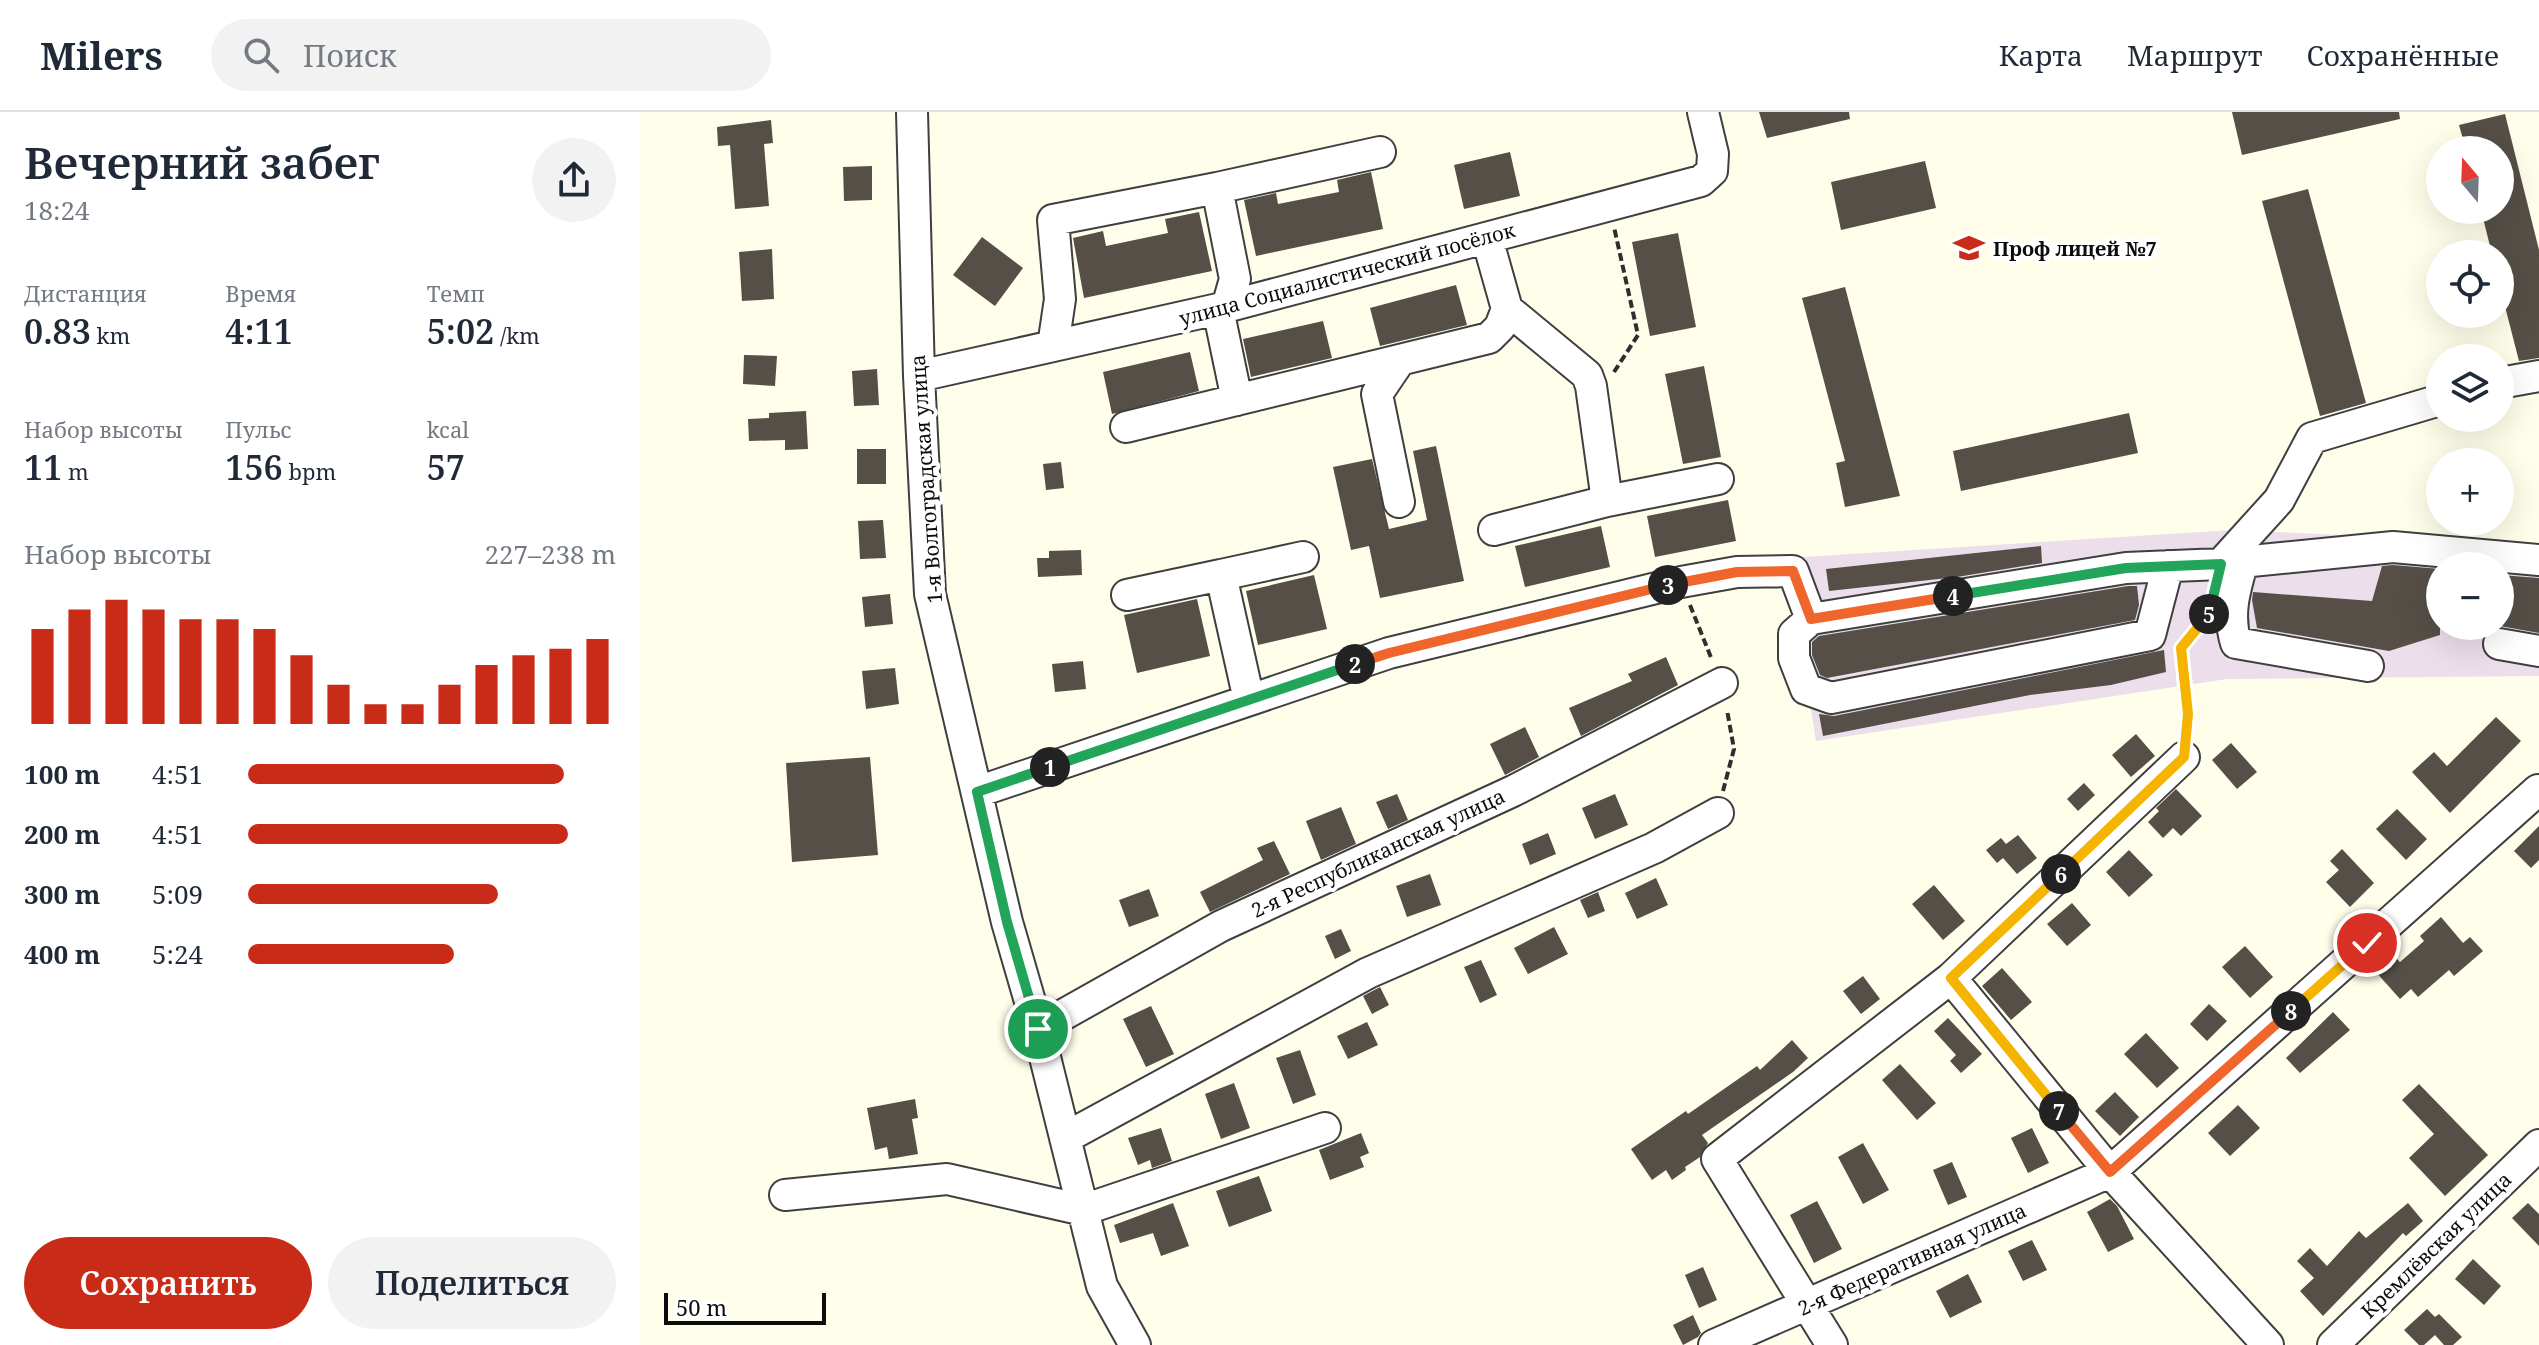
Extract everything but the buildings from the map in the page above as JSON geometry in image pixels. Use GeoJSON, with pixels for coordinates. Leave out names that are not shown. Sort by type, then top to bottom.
{"type":"FeatureCollection","features":[{"type":"Feature","properties":{"kind":"street","name":"1-я Волгоградская улица"},"geometry":{"type":"LineString","coordinates":[[912,112],[919,376],[930,594],[1007,922],[1038,1029],[1102,1286],[1135,1345]]}},
{"type":"Feature","properties":{"kind":"street","name":"улица Социалистический посёлок"},"geometry":{"type":"LineString","coordinates":[[919,376],[1222,308],[1701,181],[1712,171],[1713,154],[1703,112]]}},
{"type":"Feature","properties":{"kind":"street"},"geometry":{"type":"LineString","coordinates":[[1053,346],[1060,299],[1053,220],[1380,152]]}},
{"type":"Feature","properties":{"kind":"street"},"geometry":{"type":"LineString","coordinates":[[1217,188],[1235,279],[1222,308],[1237,400]]}},
{"type":"Feature","properties":{"kind":"street"},"geometry":{"type":"LineString","coordinates":[[1487,238],[1507,309],[1587,375],[1607,501]]}},
{"type":"Feature","properties":{"kind":"street"},"geometry":{"type":"LineString","coordinates":[[1126,427],[1489,338],[1500,327],[1507,309]]}},
{"type":"Feature","properties":{"kind":"street"},"geometry":{"type":"LineString","coordinates":[[1399,502],[1377,394],[1400,360]]}},
{"type":"Feature","properties":{"kind":"street"},"geometry":{"type":"LineString","coordinates":[[2514,380],[2539,376]]}},
{"type":"Feature","properties":{"kind":"street"},"geometry":{"type":"LineString","coordinates":[[2368,666],[2236,643],[2230,624],[2234,594],[2232,563],[2279,500],[2312,438],[2426,404]]}},
{"type":"Feature","properties":{"kind":"street"},"geometry":{"type":"LineString","coordinates":[[1494,530],[1607,501],[1718,479]]}},
{"type":"Feature","properties":{"kind":"street"},"geometry":{"type":"LineString","coordinates":[[2168,566],[2150,635],[1831,698],[1806,689],[1794,658],[1794,634],[1811,619],[2126,568],[2168,566],[2232,563],[2393,547],[2539,560]]}},
{"type":"Feature","properties":{"kind":"street"},"geometry":{"type":"LineString","coordinates":[[1127,595],[1303,557]]}},
{"type":"Feature","properties":{"kind":"street"},"geometry":{"type":"LineString","coordinates":[[977,792],[1389,653],[1681,582],[1737,572],[1793,571],[1811,619]]}},
{"type":"Feature","properties":{"kind":"street"},"geometry":{"type":"LineString","coordinates":[[1221,575],[1249,700]]}},
{"type":"Feature","properties":{"kind":"street"},"geometry":{"type":"LineString","coordinates":[[2499,644],[2539,651]]}},
{"type":"Feature","properties":{"kind":"street","name":"2-я Республиканская улица"},"geometry":{"type":"LineString","coordinates":[[1038,1029],[1221,926],[1513,791],[1722,683]]}},
{"type":"Feature","properties":{"kind":"street"},"geometry":{"type":"LineString","coordinates":[[1832,1345],[1717,1159],[1951,978],[2184,757]]}},
{"type":"Feature","properties":{"kind":"street","name":"2-я Федеративная улица"},"geometry":{"type":"LineString","coordinates":[[1714,1345],[2110,1172],[2538,790]]}},
{"type":"Feature","properties":{"kind":"street"},"geometry":{"type":"LineString","coordinates":[[1065,1138],[1368,973],[1654,848],[1718,813]]}},
{"type":"Feature","properties":{"kind":"street"},"geometry":{"type":"LineString","coordinates":[[1951,978],[2110,1172],[2268,1345]]}},
{"type":"Feature","properties":{"kind":"street"},"geometry":{"type":"LineString","coordinates":[[785,1195],[947,1179],[1083,1210],[1325,1128]]}},
{"type":"Feature","properties":{"kind":"street","name":"Кремлёвская улица"},"geometry":{"type":"LineString","coordinates":[[2333,1345],[2539,1145]]}},
{"type":"Feature","properties":{"kind":"path"},"geometry":{"type":"LineString","coordinates":[[1591,386],[1618,370],[1638,335],[1610,205]]}},
{"type":"Feature","properties":{"kind":"path"},"geometry":{"type":"LineString","coordinates":[[2184,757],[2188,714],[2181,648],[2212,611]]}},
{"type":"Feature","properties":{"kind":"shaded area"},"geometry":{"type":"Polygon","coordinates":[[[2233,530],[2539,544],[2539,676],[2227,679],[1816,741],[1787,558],[2233,530]]]}},
{"type":"Feature","properties":{"kind":"place","name":"Проф лицей №7"},"geometry":{"type":"Point","coordinates":[1969,248]}},
{"type":"Feature","properties":{"kind":"route"},"geometry":{"type":"LineString","coordinates":[[1038,1029],[1007,922],[977,792],[1389,653],[1681,582],[1737,572],[1793,571],[1811,619],[2126,568],[2221,564],[2212,611],[2181,648],[2188,714],[2184,757],[1951,978],[2110,1172],[2367,943]]}}]}
